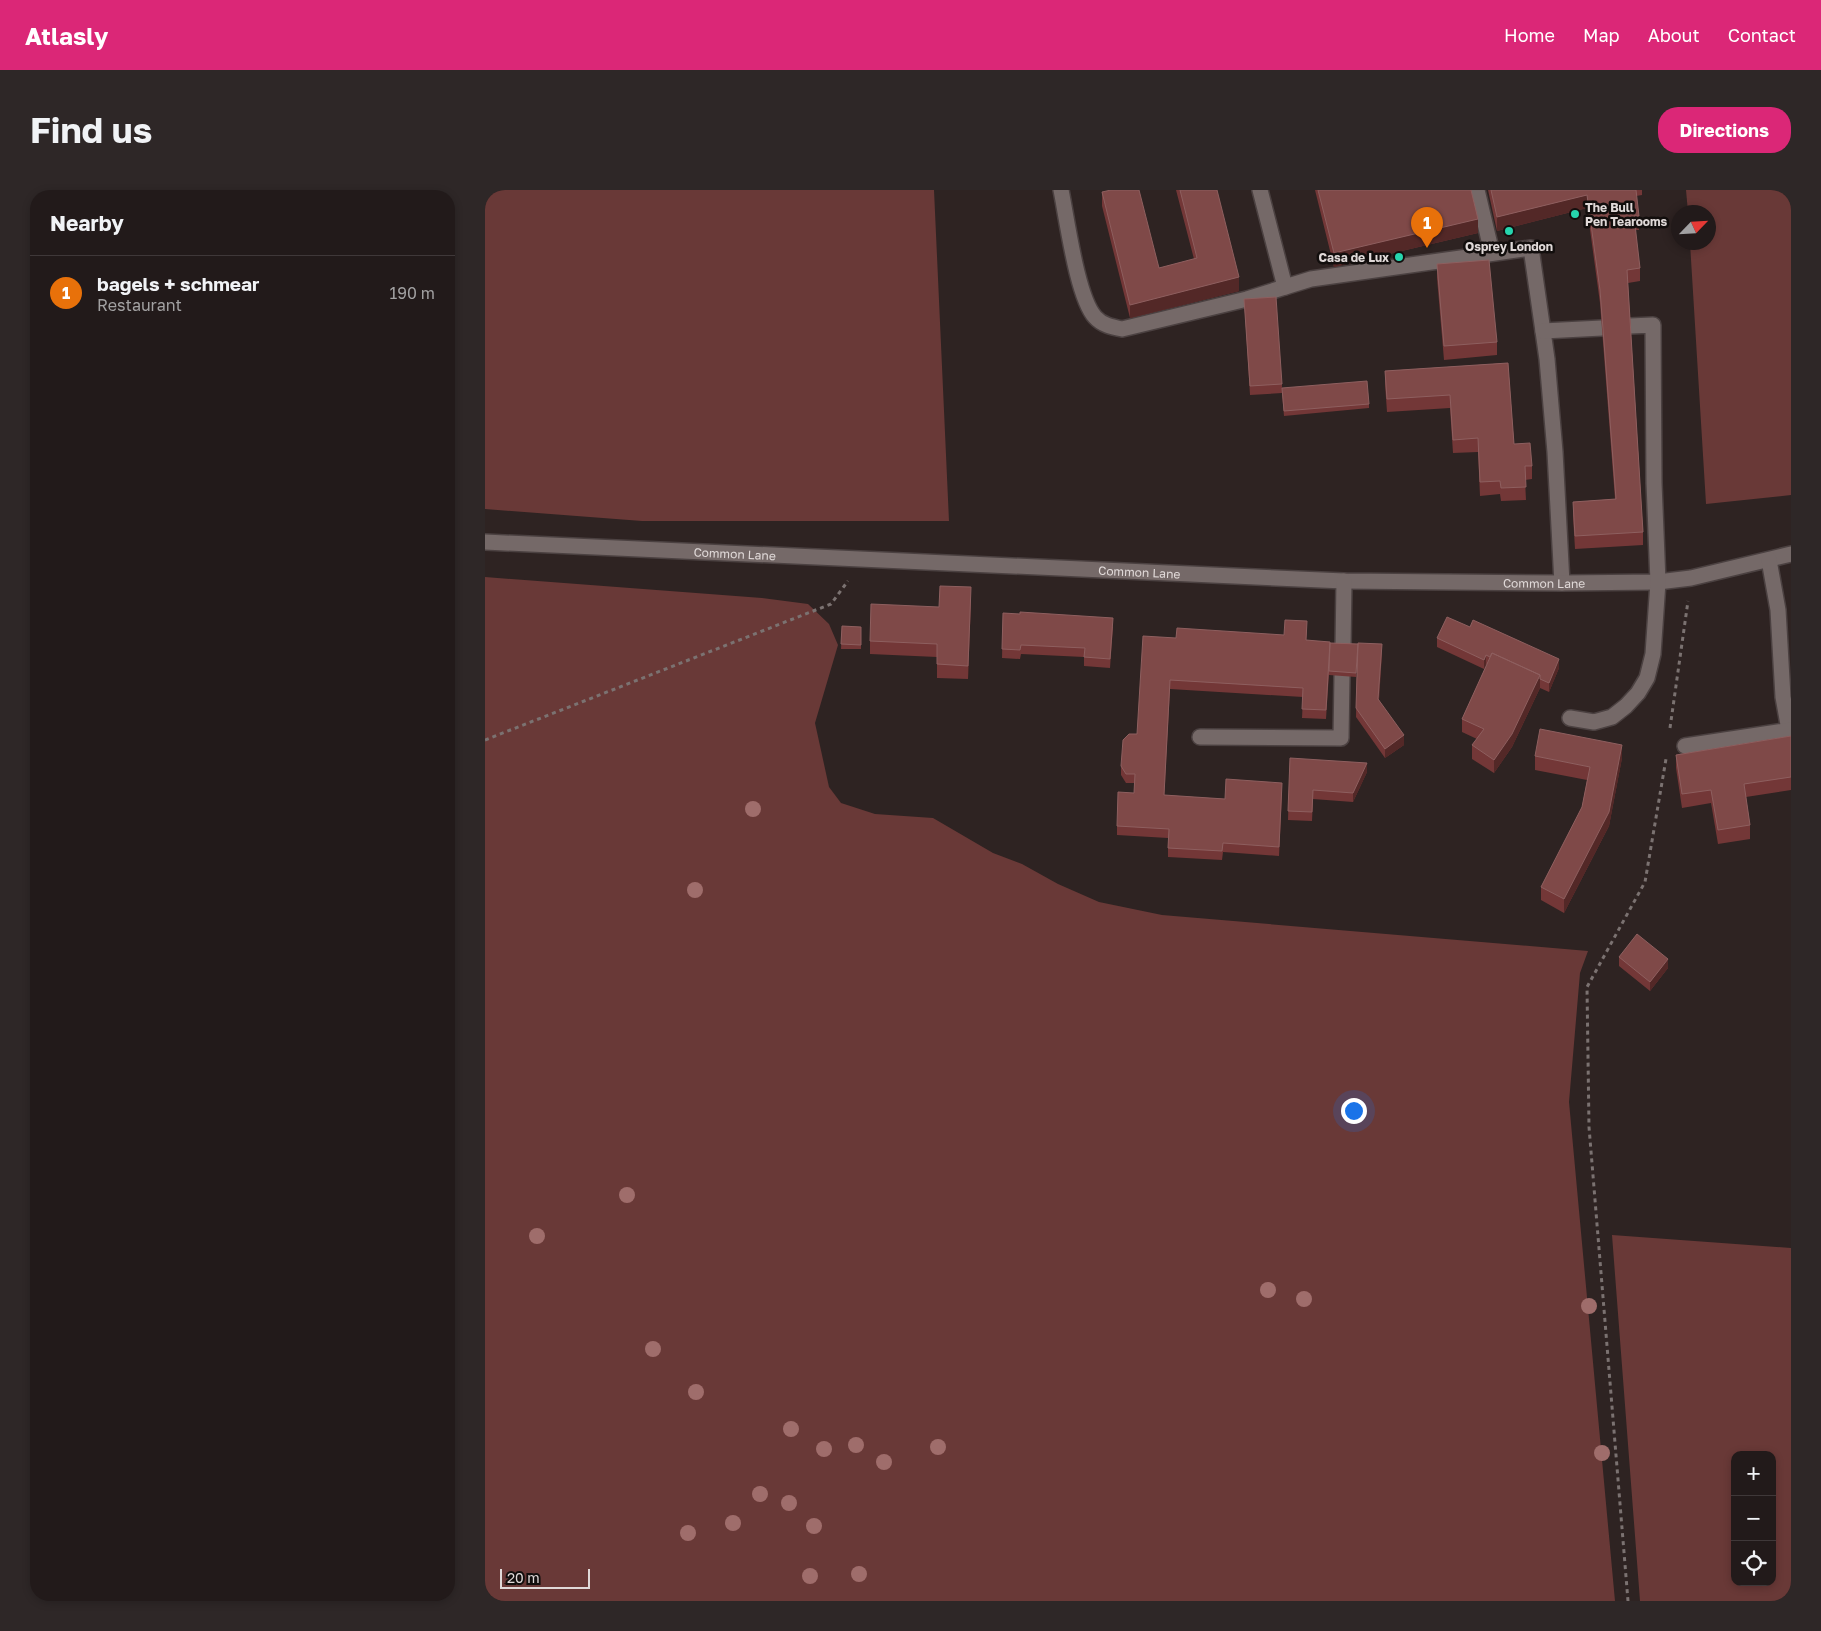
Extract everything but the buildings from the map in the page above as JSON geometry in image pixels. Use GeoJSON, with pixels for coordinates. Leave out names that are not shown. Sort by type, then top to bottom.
{"type":"FeatureCollection","features":[{"type":"Feature","properties":{"kind":"street"},"geometry":{"type":"LineString","coordinates":[[1061,190],[1083,297],[1095,317],[1107,326],[1123,329],[1247,299],[1311,279],[1531,248],[1543,331],[1555,452],[1562,583]]}},
{"type":"Feature","properties":{"kind":"street"},"geometry":{"type":"LineString","coordinates":[[1260,190],[1285,287]]}},
{"type":"Feature","properties":{"kind":"street"},"geometry":{"type":"LineString","coordinates":[[1477,190],[1492,253]]}},
{"type":"Feature","properties":{"kind":"street"},"geometry":{"type":"LineString","coordinates":[[1570,718],[1594,722],[1612,716],[1638,693],[1647,678],[1653,654],[1658,582],[1654,483],[1653,324],[1630,326]]}},
{"type":"Feature","properties":{"kind":"street"},"geometry":{"type":"LineString","coordinates":[[1543,331],[1602,328]]}},
{"type":"Feature","properties":{"kind":"street","name":"Common Lane"},"geometry":{"type":"LineString","coordinates":[[485,542],[1344,581],[1658,582],[1691,578],[1791,554]]}},
{"type":"Feature","properties":{"kind":"street"},"geometry":{"type":"LineString","coordinates":[[1685,746],[1790,730],[1783,697],[1778,610],[1769,560]]}},
{"type":"Feature","properties":{"kind":"street"},"geometry":{"type":"LineString","coordinates":[[1343,648],[1344,581]]}},
{"type":"Feature","properties":{"kind":"street"},"geometry":{"type":"LineString","coordinates":[[1200,737],[1341,738],[1342,676]]}},
{"type":"Feature","properties":{"kind":"path"},"geometry":{"type":"LineString","coordinates":[[485,740],[831,604],[865,559]]}},
{"type":"Feature","properties":{"kind":"path"},"geometry":{"type":"LineString","coordinates":[[1669,737],[1691,578]]}},
{"type":"Feature","properties":{"kind":"path"},"geometry":{"type":"LineString","coordinates":[[1628,1601],[1589,1126],[1587,987],[1645,882],[1666,756]]}},
{"type":"Feature","properties":{"kind":"shaded area"},"geometry":{"type":"Polygon","coordinates":[[[485,190],[934,190],[949,521],[642,521],[485,509],[485,190]]]}},
{"type":"Feature","properties":{"kind":"shaded area"},"geometry":{"type":"Polygon","coordinates":[[[1686,190],[1791,190],[1791,495],[1706,504],[1690,250],[1716,250],[1716,205],[1687,205],[1686,190]]]}},
{"type":"Feature","properties":{"kind":"shaded area"},"geometry":{"type":"Polygon","coordinates":[[[485,577],[762,598],[808,604],[829,624],[838,645],[815,723],[829,787],[841,803],[875,814],[933,818],[993,853],[1022,864],[1058,884],[1099,902],[1162,915],[1588,951],[1580,973],[1569,1102],[1615,1601],[485,1601],[485,577]]]}},
{"type":"Feature","properties":{"kind":"shaded area"},"geometry":{"type":"Polygon","coordinates":[[[1612,1235],[1791,1248],[1791,1601],[1640,1601],[1612,1235]]]}},
{"type":"Feature","properties":{"kind":"place","name":"The Bull Pen Tearooms"},"geometry":{"type":"Point","coordinates":[1575,214]}},
{"type":"Feature","properties":{"kind":"place","name":"Osprey London"},"geometry":{"type":"Point","coordinates":[1509,231]}},
{"type":"Feature","properties":{"kind":"place","name":"bagels + schmear"},"geometry":{"type":"Point","coordinates":[1427,248]}},
{"type":"Feature","properties":{"kind":"place","name":"Casa de Lux"},"geometry":{"type":"Point","coordinates":[1399,257]}}]}
